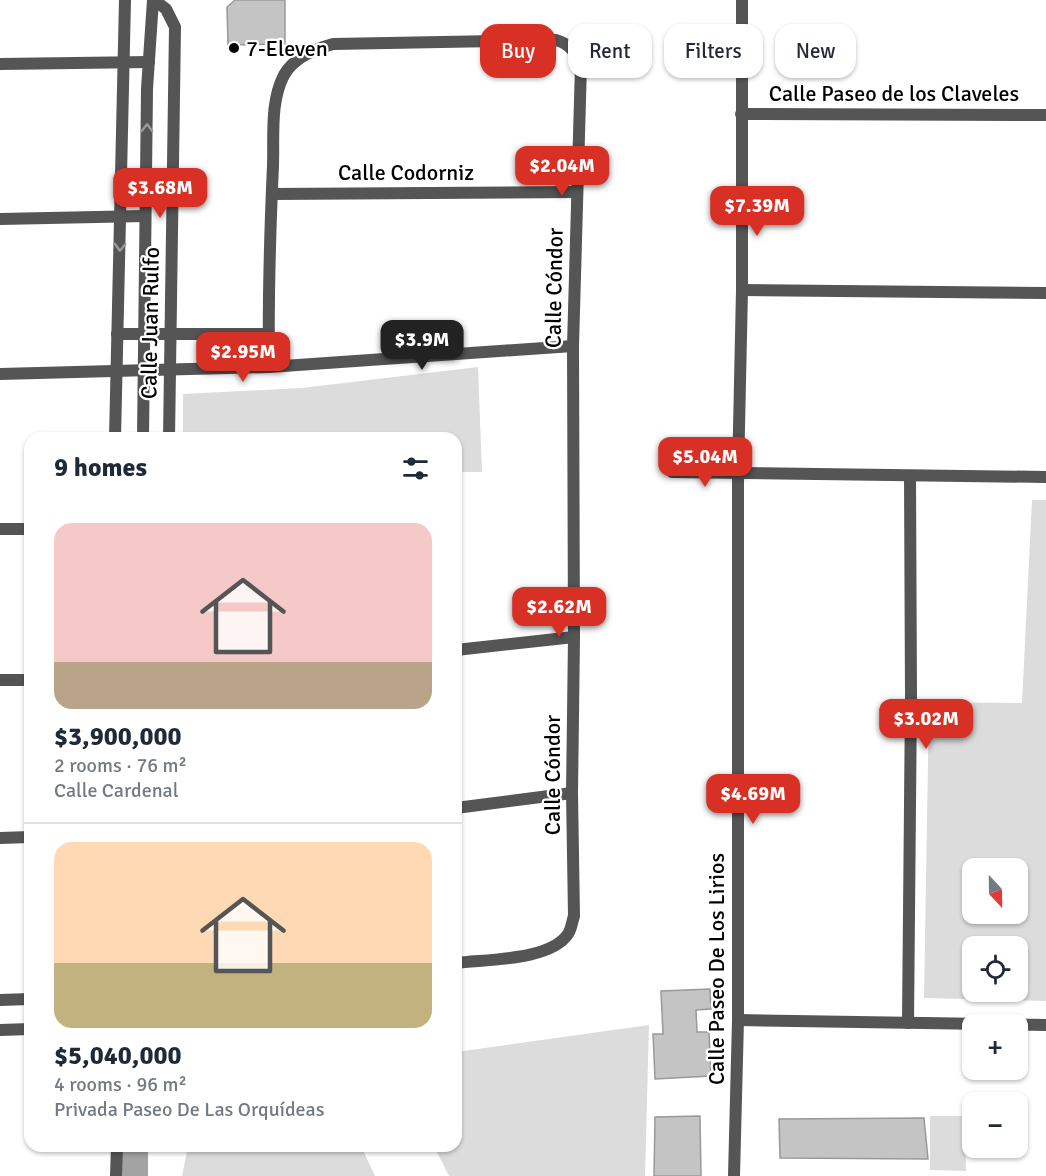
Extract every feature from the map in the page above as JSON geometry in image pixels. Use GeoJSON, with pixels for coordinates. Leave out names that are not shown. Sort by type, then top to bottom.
{"type":"FeatureCollection","features":[{"type":"Feature","properties":{"kind":"street","name":"Calle Juan Rulfo"},"geometry":{"type":"LineString","coordinates":[[115,432],[125,0]]}},
{"type":"Feature","properties":{"kind":"street","name":"Calle Juan Rulfo"},"geometry":{"type":"LineString","coordinates":[[143,432],[145,216],[149,62],[154,0]]}},
{"type":"Feature","properties":{"kind":"street","name":"Calle Juan Rulfo"},"geometry":{"type":"LineString","coordinates":[[154,0],[166,9],[175,27],[169,432]]}},
{"type":"Feature","properties":{"kind":"street"},"geometry":{"type":"LineString","coordinates":[[738,474],[742,290],[742,0]]}},
{"type":"Feature","properties":{"kind":"street","name":"Calle Cóndor"},"geometry":{"type":"LineString","coordinates":[[269,367],[268,334],[276,96],[285,73],[300,58],[314,50],[333,44],[556,40],[566,42],[575,52],[581,65],[573,346],[574,916],[569,934],[555,947],[535,954],[462,962]]}},
{"type":"Feature","properties":{"kind":"street"},"geometry":{"type":"LineString","coordinates":[[0,64],[149,62]]}},
{"type":"Feature","properties":{"kind":"street","name":"Calle Paseo de los Claveles"},"geometry":{"type":"LineString","coordinates":[[741,114],[1046,115]]}},
{"type":"Feature","properties":{"kind":"street","name":"Calle Codorniz"},"geometry":{"type":"LineString","coordinates":[[272,194],[578,192]]}},
{"type":"Feature","properties":{"kind":"street"},"geometry":{"type":"LineString","coordinates":[[0,219],[145,216]]}},
{"type":"Feature","properties":{"kind":"street"},"geometry":{"type":"LineString","coordinates":[[742,290],[1046,293]]}},
{"type":"Feature","properties":{"kind":"street"},"geometry":{"type":"LineString","coordinates":[[117,334],[268,334]]}},
{"type":"Feature","properties":{"kind":"street"},"geometry":{"type":"LineString","coordinates":[[0,374],[269,367],[573,346]]}},
{"type":"Feature","properties":{"kind":"street"},"geometry":{"type":"LineString","coordinates":[[672,472],[1046,477]]}},
{"type":"Feature","properties":{"kind":"street","name":"Calle Paseo De Los Lirios"},"geometry":{"type":"LineString","coordinates":[[735,1176],[738,1020],[738,474]]}},
{"type":"Feature","properties":{"kind":"street"},"geometry":{"type":"LineString","coordinates":[[908,1023],[911,696],[910,476]]}},
{"type":"Feature","properties":{"kind":"street"},"geometry":{"type":"LineString","coordinates":[[0,529],[24,529]]}},
{"type":"Feature","properties":{"kind":"street"},"geometry":{"type":"LineString","coordinates":[[462,649],[574,637]]}},
{"type":"Feature","properties":{"kind":"street"},"geometry":{"type":"LineString","coordinates":[[0,680],[24,680]]}},
{"type":"Feature","properties":{"kind":"street"},"geometry":{"type":"LineString","coordinates":[[462,807],[572,793]]}},
{"type":"Feature","properties":{"kind":"street"},"geometry":{"type":"LineString","coordinates":[[0,838],[24,837]]}},
{"type":"Feature","properties":{"kind":"street"},"geometry":{"type":"LineString","coordinates":[[0,1000],[24,999]]}},
{"type":"Feature","properties":{"kind":"street"},"geometry":{"type":"LineString","coordinates":[[738,1020],[1046,1025]]}},
{"type":"Feature","properties":{"kind":"street"},"geometry":{"type":"LineString","coordinates":[[0,1030],[24,1029]]}},
{"type":"Feature","properties":{"kind":"street"},"geometry":{"type":"LineString","coordinates":[[116,1176],[117,1152]]}},
{"type":"Feature","properties":{"kind":"shaded area"},"geometry":{"type":"Polygon","coordinates":[[[478,367],[482,472],[462,472],[462,432],[183,432],[183,394],[302,388],[478,367]]]}},
{"type":"Feature","properties":{"kind":"shaded area"},"geometry":{"type":"Polygon","coordinates":[[[1032,500],[1046,500],[1046,1001],[1028,1001],[1028,936],[962,936],[962,999],[924,998],[929,702],[1022,703],[1032,500]]]}},
{"type":"Feature","properties":{"kind":"shaded area"},"geometry":{"type":"Polygon","coordinates":[[[649,1025],[645,1176],[449,1176],[437,1152],[462,1152],[462,1051],[649,1025]]]}},
{"type":"Feature","properties":{"kind":"shaded area"},"geometry":{"type":"Polygon","coordinates":[[[930,1116],[962,1116],[962,1158],[966,1158],[966,1171],[930,1170],[930,1116]]]}},
{"type":"Feature","properties":{"kind":"shaded area"},"geometry":{"type":"Polygon","coordinates":[[[187,1152],[364,1152],[375,1176],[182,1176],[187,1152]]]}},
{"type":"Feature","properties":{"kind":"building"},"geometry":{"type":"Polygon","coordinates":[[[235,0],[285,0],[285,44],[228,45],[227,7],[235,0]]]}},
{"type":"Feature","properties":{"kind":"building"},"geometry":{"type":"Polygon","coordinates":[[[710,989],[711,1009],[696,1010],[697,1032],[709,1032],[711,1076],[655,1079],[653,1034],[663,1034],[661,991],[710,989]]]}},
{"type":"Feature","properties":{"kind":"building"},"geometry":{"type":"Polygon","coordinates":[[[700,1116],[701,1176],[654,1176],[655,1117],[700,1116]]]}},
{"type":"Feature","properties":{"kind":"building"},"geometry":{"type":"Polygon","coordinates":[[[924,1118],[928,1159],[780,1158],[779,1119],[924,1118]]]}},
{"type":"Feature","properties":{"kind":"waterway"},"geometry":{"type":"LineString","coordinates":[[135,1152],[135,1176]]}},
{"type":"Feature","properties":{"kind":"place","name":"7-Eleven"},"geometry":{"type":"Point","coordinates":[234,48]}}]}
